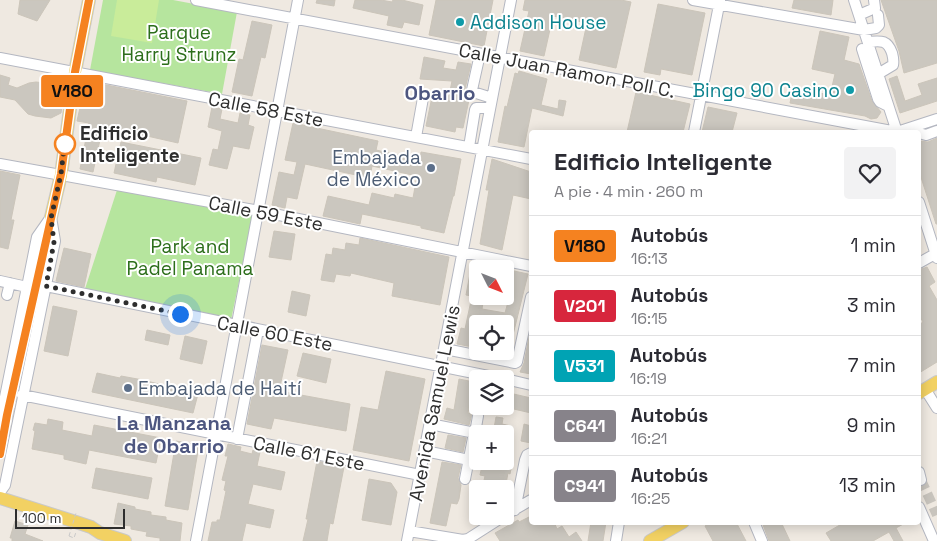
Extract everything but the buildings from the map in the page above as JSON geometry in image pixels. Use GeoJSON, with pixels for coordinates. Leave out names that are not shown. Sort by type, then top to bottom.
{"type":"FeatureCollection","features":[{"type":"Feature","properties":{"kind":"main road"},"geometry":{"type":"LineString","coordinates":[[51,218],[61,174],[75,72],[89,0]]}},
{"type":"Feature","properties":{"kind":"main road"},"geometry":{"type":"LineString","coordinates":[[922,391],[937,382]]}},
{"type":"Feature","properties":{"kind":"main road"},"geometry":{"type":"LineString","coordinates":[[0,498],[91,527],[100,533],[125,541]]}},
{"type":"Feature","properties":{"kind":"main road"},"geometry":{"type":"LineString","coordinates":[[0,505],[73,533],[100,533]]}},
{"type":"Feature","properties":{"kind":"main road"},"geometry":{"type":"LineString","coordinates":[[650,541],[678,525]]}},
{"type":"Feature","properties":{"kind":"street","name":"Calle Juan Ramon Poll C."},"geometry":{"type":"LineString","coordinates":[[196,0],[886,130]]}},
{"type":"Feature","properties":{"kind":"street"},"geometry":{"type":"LineString","coordinates":[[196,541],[298,0]]}},
{"type":"Feature","properties":{"kind":"street","name":"Avenida Samuel Lewis"},"geometry":{"type":"LineString","coordinates":[[408,536],[511,0]]}},
{"type":"Feature","properties":{"kind":"street"},"geometry":{"type":"LineString","coordinates":[[692,0],[719,2],[864,30],[876,28],[879,25],[878,15]]}},
{"type":"Feature","properties":{"kind":"street"},"geometry":{"type":"LineString","coordinates":[[854,0],[864,30],[863,47],[878,99],[888,106]]}},
{"type":"Feature","properties":{"kind":"street"},"geometry":{"type":"LineString","coordinates":[[859,15],[875,8],[874,0]]}},
{"type":"Feature","properties":{"kind":"street"},"geometry":{"type":"LineString","coordinates":[[694,130],[719,2]]}},
{"type":"Feature","properties":{"kind":"street"},"geometry":{"type":"LineString","coordinates":[[863,47],[881,41],[886,42],[890,46],[894,66],[878,74]]}},
{"type":"Feature","properties":{"kind":"street"},"geometry":{"type":"LineString","coordinates":[[863,47],[878,74],[896,130]]}},
{"type":"Feature","properties":{"kind":"street","name":"Calle 58 Este"},"geometry":{"type":"LineString","coordinates":[[0,58],[529,159]]}},
{"type":"Feature","properties":{"kind":"street"},"geometry":{"type":"LineString","coordinates":[[478,63],[472,90],[492,103]]}},
{"type":"Feature","properties":{"kind":"street"},"geometry":{"type":"LineString","coordinates":[[416,138],[423,98]]}},
{"type":"Feature","properties":{"kind":"street"},"geometry":{"type":"LineString","coordinates":[[469,147],[476,108],[492,103]]}},
{"type":"Feature","properties":{"kind":"street","name":"Calle Juan Ramon Poll C."},"geometry":{"type":"LineString","coordinates":[[917,130],[937,119]]}},
{"type":"Feature","properties":{"kind":"street"},"geometry":{"type":"LineString","coordinates":[[921,132],[926,135],[937,131]]}},
{"type":"Feature","properties":{"kind":"street","name":"Calle 59 Este"},"geometry":{"type":"LineString","coordinates":[[0,164],[259,211],[529,266]]}},
{"type":"Feature","properties":{"kind":"street"},"geometry":{"type":"LineString","coordinates":[[921,214],[924,233],[936,256],[921,262]]}},
{"type":"Feature","properties":{"kind":"street"},"geometry":{"type":"LineString","coordinates":[[0,492],[5,485],[22,395],[46,286],[54,242],[51,218]]}},
{"type":"Feature","properties":{"kind":"street"},"geometry":{"type":"LineString","coordinates":[[0,422],[3,393],[37,237],[51,218]]}},
{"type":"Feature","properties":{"kind":"street"},"geometry":{"type":"LineString","coordinates":[[7,296],[5,282],[27,287]]}},
{"type":"Feature","properties":{"kind":"street","name":"Calle 60 Este"},"geometry":{"type":"LineString","coordinates":[[46,286],[469,372]]}},
{"type":"Feature","properties":{"kind":"street"},"geometry":{"type":"LineString","coordinates":[[445,349],[515,364],[529,306]]}},
{"type":"Feature","properties":{"kind":"street"},"geometry":{"type":"LineString","coordinates":[[237,439],[258,330]]}},
{"type":"Feature","properties":{"kind":"street","name":"Calle 60 Este"},"geometry":{"type":"LineString","coordinates":[[514,381],[529,385]]}},
{"type":"Feature","properties":{"kind":"street"},"geometry":{"type":"LineString","coordinates":[[922,391],[937,408]]}},
{"type":"Feature","properties":{"kind":"street","name":"Calle 61 Este"},"geometry":{"type":"LineString","coordinates":[[22,395],[420,475]]}},
{"type":"Feature","properties":{"kind":"street"},"geometry":{"type":"LineString","coordinates":[[430,424],[475,433],[478,416]]}},
{"type":"Feature","properties":{"kind":"street"},"geometry":{"type":"LineString","coordinates":[[425,451],[469,460],[465,479]]}},
{"type":"Feature","properties":{"kind":"street"},"geometry":{"type":"LineString","coordinates":[[515,510],[525,460],[529,454]]}},
{"type":"Feature","properties":{"kind":"street"},"geometry":{"type":"LineString","coordinates":[[515,510],[529,501]]}},
{"type":"Feature","properties":{"kind":"street"},"geometry":{"type":"LineString","coordinates":[[921,512],[934,541]]}},
{"type":"Feature","properties":{"kind":"street"},"geometry":{"type":"LineString","coordinates":[[408,536],[463,540],[468,539],[491,525]]}},
{"type":"Feature","properties":{"kind":"street"},"geometry":{"type":"LineString","coordinates":[[616,541],[619,525]]}},
{"type":"Feature","properties":{"kind":"street"},"geometry":{"type":"LineString","coordinates":[[755,525],[762,541]]}},
{"type":"Feature","properties":{"kind":"path"},"geometry":{"type":"LineString","coordinates":[[73,533],[76,513]]}},
{"type":"Feature","properties":{"kind":"green space","name":"Parque Harry Strunz"},"geometry":{"type":"Polygon","coordinates":[[[103,0],[173,0],[237,12],[222,94],[90,70],[103,0]]]}},
{"type":"Feature","properties":{"kind":"green space"},"geometry":{"type":"Polygon","coordinates":[[[117,0],[159,0],[152,43],[111,36],[117,0]]]}},
{"type":"Feature","properties":{"kind":"green space","name":"Park and Padel Panama"},"geometry":{"type":"Polygon","coordinates":[[[117,190],[253,214],[231,320],[85,289],[117,190]]]}},
{"type":"Feature","properties":{"kind":"tunnel"},"geometry":{"type":"LineString","coordinates":[[0,454],[51,217]]}},
{"type":"Feature","properties":{"kind":"tunnel"},"geometry":{"type":"LineString","coordinates":[[921,480],[937,515]]}},
{"type":"Feature","properties":{"kind":"bus line","name":"V180"},"geometry":{"type":"LineString","coordinates":[[0,454],[61,174],[75,72],[89,0]]}},
{"type":"Feature","properties":{"kind":"place","name":"Addison House"},"geometry":{"type":"Point","coordinates":[460,22]}},
{"type":"Feature","properties":{"kind":"place","name":"Bingo 90 Casino"},"geometry":{"type":"Point","coordinates":[850,90]}},
{"type":"Feature","properties":{"kind":"place","name":"Edificio Inteligente"},"geometry":{"type":"Point","coordinates":[65,144]}},
{"type":"Feature","properties":{"kind":"place","name":"Embajada de México"},"geometry":{"type":"Point","coordinates":[431,168]}},
{"type":"Feature","properties":{"kind":"place","name":"Embajada de Haití"},"geometry":{"type":"Point","coordinates":[128,388]}},
{"type":"Feature","properties":{"kind":"district","name":"Obarrio"},"geometry":{"type":"Point","coordinates":[440,93]}},
{"type":"Feature","properties":{"kind":"district","name":"La Manzana de Obarrio"},"geometry":{"type":"Point","coordinates":[174,434]}},
{"type":"Feature","properties":{"kind":"route"},"geometry":{"type":"LineString","coordinates":[[65,144],[65,140],[61,174],[51,218],[54,242],[46,286],[180,314]]}}]}
